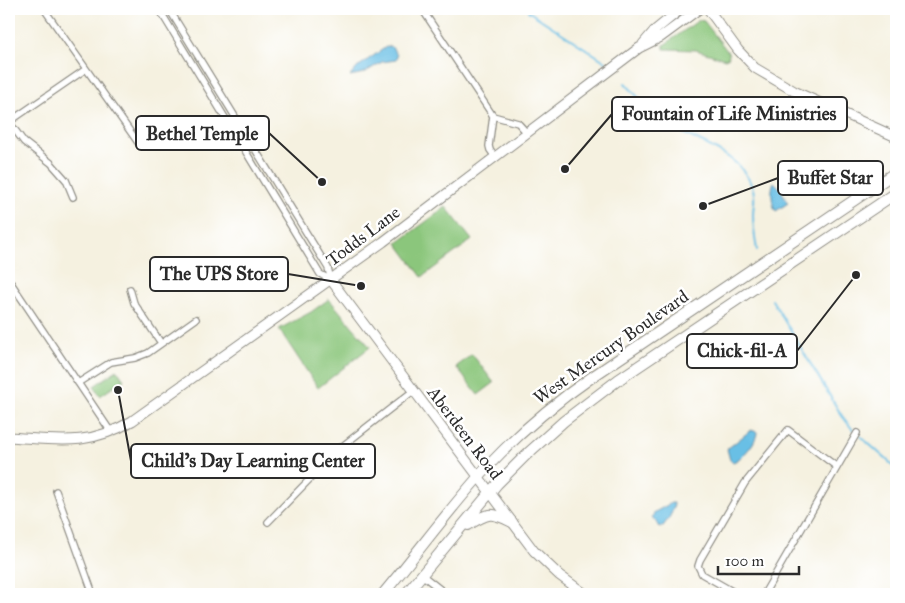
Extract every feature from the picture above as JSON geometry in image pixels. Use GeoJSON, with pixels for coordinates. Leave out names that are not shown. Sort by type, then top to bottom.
{"type":"FeatureCollection","features":[{"type":"Feature","properties":{"kind":"highway","name":"West Mercury Boulevard"},"geometry":{"type":"LineString","coordinates":[[383,594],[491,463],[524,430],[574,390],[896,172]]}},
{"type":"Feature","properties":{"kind":"highway","name":"West Mercury Boulevard"},"geometry":{"type":"LineString","coordinates":[[406,594],[512,468],[598,394],[896,194]]}},
{"type":"Feature","properties":{"kind":"highway"},"geometry":{"type":"LineString","coordinates":[[460,529],[489,514],[496,514],[512,522]]}},
{"type":"Feature","properties":{"kind":"main road","name":"Todds Lane"},"geometry":{"type":"LineString","coordinates":[[639,48],[654,31],[681,9]]}},
{"type":"Feature","properties":{"kind":"main road","name":"Todds Lane"},"geometry":{"type":"LineString","coordinates":[[9,437],[70,441],[94,438],[132,421],[331,280],[639,48],[661,37],[699,9]]}},
{"type":"Feature","properties":{"kind":"main road"},"geometry":{"type":"LineString","coordinates":[[708,9],[738,50],[755,68],[794,91],[896,137]]}},
{"type":"Feature","properties":{"kind":"main road","name":"Aberdeen Road"},"geometry":{"type":"LineString","coordinates":[[331,280],[512,522],[546,564],[568,583],[585,594]]}},
{"type":"Feature","properties":{"kind":"street"},"geometry":{"type":"LineString","coordinates":[[44,9],[139,144]]}},
{"type":"Feature","properties":{"kind":"street"},"geometry":{"type":"LineString","coordinates":[[159,9],[320,274],[331,280]]}},
{"type":"Feature","properties":{"kind":"street"},"geometry":{"type":"LineString","coordinates":[[169,9],[328,268],[331,280]]}},
{"type":"Feature","properties":{"kind":"street"},"geometry":{"type":"LineString","coordinates":[[422,9],[493,116],[518,124],[527,133]]}},
{"type":"Feature","properties":{"kind":"street"},"geometry":{"type":"LineString","coordinates":[[73,197],[66,180],[51,163],[24,142],[9,122],[86,69]]}},
{"type":"Feature","properties":{"kind":"street"},"geometry":{"type":"LineString","coordinates":[[493,116],[489,146],[495,157]]}},
{"type":"Feature","properties":{"kind":"street"},"geometry":{"type":"LineString","coordinates":[[9,280],[111,432]]}},
{"type":"Feature","properties":{"kind":"street"},"geometry":{"type":"LineString","coordinates":[[130,290],[134,303],[161,343]]}},
{"type":"Feature","properties":{"kind":"street"},"geometry":{"type":"LineString","coordinates":[[78,383],[110,362],[141,356],[196,319]]}},
{"type":"Feature","properties":{"kind":"street"},"geometry":{"type":"LineString","coordinates":[[268,522],[340,448],[413,391]]}},
{"type":"Feature","properties":{"kind":"street"},"geometry":{"type":"LineString","coordinates":[[737,594],[727,592],[698,569],[700,562],[745,483],[788,430],[837,467]]}},
{"type":"Feature","properties":{"kind":"street"},"geometry":{"type":"LineString","coordinates":[[764,594],[857,433]]}},
{"type":"Feature","properties":{"kind":"street"},"geometry":{"type":"LineString","coordinates":[[56,491],[93,594]]}},
{"type":"Feature","properties":{"kind":"street"},"geometry":{"type":"LineString","coordinates":[[422,575],[446,594]]}},
{"type":"Feature","properties":{"kind":"green space"},"geometry":{"type":"Polygon","coordinates":[[[699,20],[704,21],[728,52],[729,57],[725,59],[696,50],[664,49],[664,45],[699,20]]]}},
{"type":"Feature","properties":{"kind":"green space"},"geometry":{"type":"Polygon","coordinates":[[[446,207],[472,240],[422,277],[397,243],[446,207]]]}},
{"type":"Feature","properties":{"kind":"green space"},"geometry":{"type":"Polygon","coordinates":[[[329,299],[370,347],[318,388],[279,329],[311,312],[329,299]]]}},
{"type":"Feature","properties":{"kind":"green space"},"geometry":{"type":"Polygon","coordinates":[[[472,354],[494,383],[478,395],[456,367],[472,354]]]}},
{"type":"Feature","properties":{"kind":"green space"},"geometry":{"type":"Polygon","coordinates":[[[117,370],[124,380],[100,396],[94,386],[117,370]]]}},
{"type":"Feature","properties":{"kind":"water"},"geometry":{"type":"Polygon","coordinates":[[[391,46],[397,55],[396,60],[382,62],[364,73],[350,76],[359,66],[386,47],[391,46]]]}},
{"type":"Feature","properties":{"kind":"water"},"geometry":{"type":"Polygon","coordinates":[[[774,182],[780,188],[788,203],[776,211],[773,206],[772,197],[774,182]]]}},
{"type":"Feature","properties":{"kind":"water"},"geometry":{"type":"Polygon","coordinates":[[[751,430],[757,432],[755,440],[745,454],[733,462],[730,460],[727,449],[751,430]]]}},
{"type":"Feature","properties":{"kind":"water"},"geometry":{"type":"Polygon","coordinates":[[[674,503],[672,512],[665,524],[660,527],[652,517],[655,512],[674,503]]]}},
{"type":"Feature","properties":{"kind":"waterway"},"geometry":{"type":"LineString","coordinates":[[528,11],[606,62]]}},
{"type":"Feature","properties":{"kind":"waterway"},"geometry":{"type":"LineString","coordinates":[[625,83],[663,121],[729,157],[747,176],[754,193],[753,219],[757,250]]}},
{"type":"Feature","properties":{"kind":"waterway"},"geometry":{"type":"LineString","coordinates":[[772,300],[842,416],[853,430]]}},
{"type":"Feature","properties":{"kind":"waterway"},"geometry":{"type":"LineString","coordinates":[[860,436],[896,468]]}},
{"type":"Feature","properties":{"kind":"place","name":"Fountain of Life Ministries"},"geometry":{"type":"Point","coordinates":[565,169]}},
{"type":"Feature","properties":{"kind":"place","name":"Bethel Temple"},"geometry":{"type":"Point","coordinates":[322,182]}},
{"type":"Feature","properties":{"kind":"place","name":"Buffet Star"},"geometry":{"type":"Point","coordinates":[703,206]}},
{"type":"Feature","properties":{"kind":"place","name":"Chick-fil-A"},"geometry":{"type":"Point","coordinates":[856,275]}},
{"type":"Feature","properties":{"kind":"place","name":"The UPS Store"},"geometry":{"type":"Point","coordinates":[361,286]}},
{"type":"Feature","properties":{"kind":"place","name":"Child's Day Learning Center"},"geometry":{"type":"Point","coordinates":[118,390]}}]}
